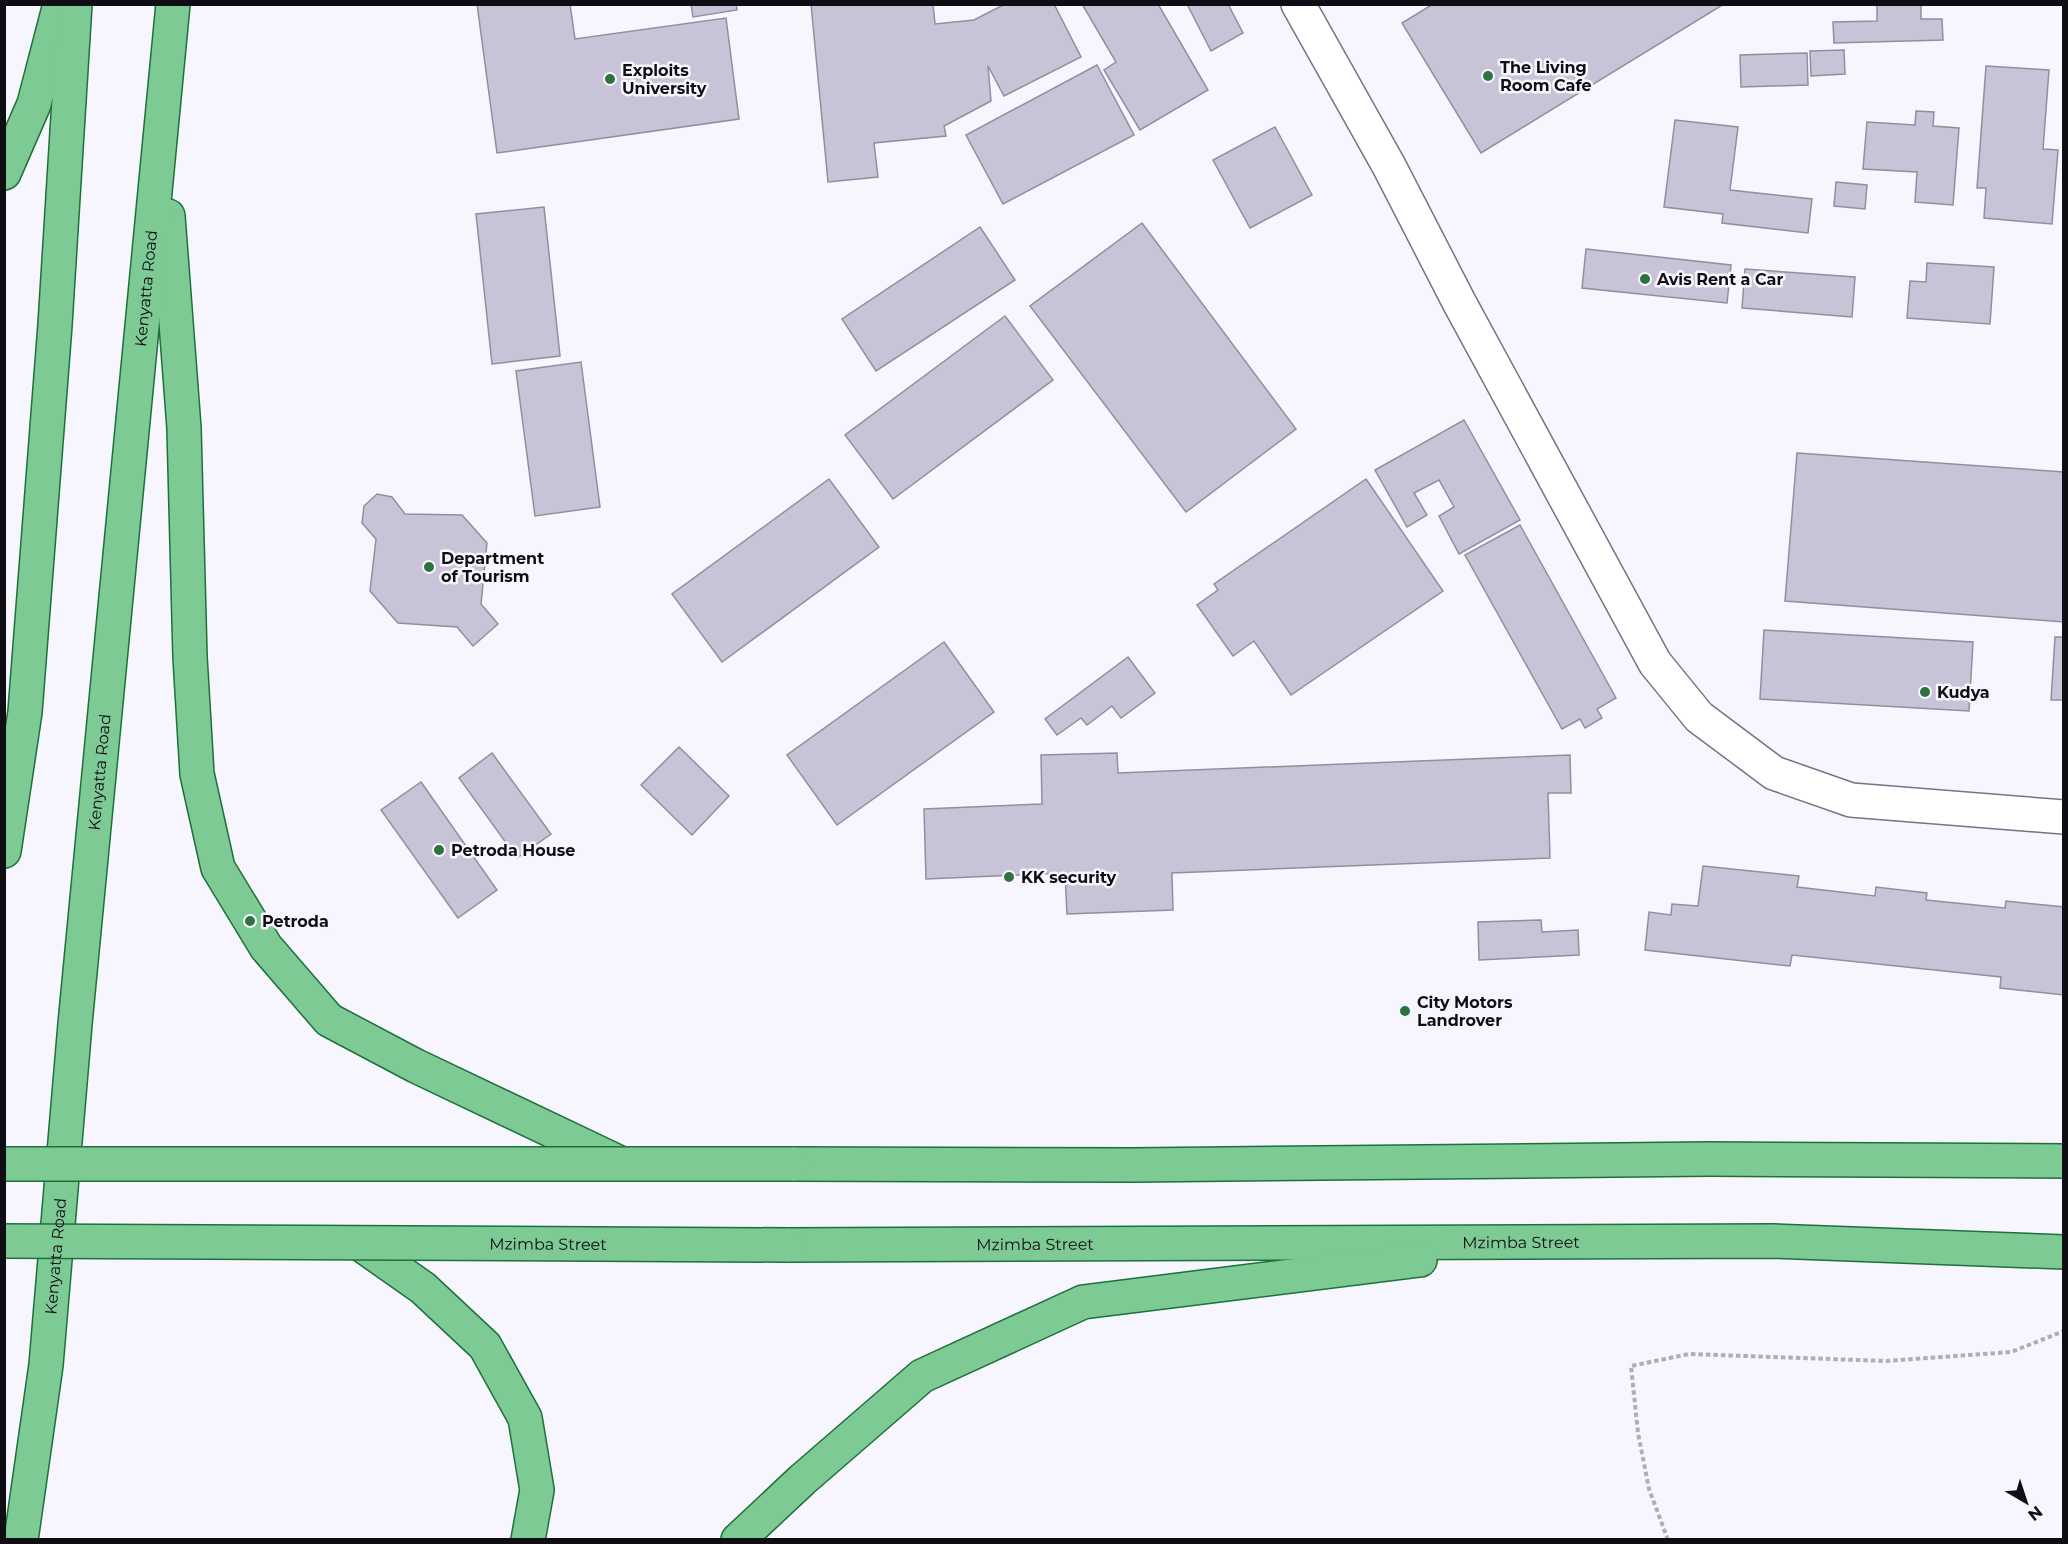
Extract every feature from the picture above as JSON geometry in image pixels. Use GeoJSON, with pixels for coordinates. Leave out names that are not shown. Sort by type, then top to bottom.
{"type":"FeatureCollection","features":[{"type":"Feature","properties":{"kind":"main road"},"geometry":{"type":"LineString","coordinates":[[4,172],[34,104],[60,4]]}},
{"type":"Feature","properties":{"kind":"main road"},"geometry":{"type":"LineString","coordinates":[[4,851],[25,712],[55,325],[75,4]]}},
{"type":"Feature","properties":{"kind":"main road","name":"Kenyatta Road"},"geometry":{"type":"LineString","coordinates":[[26,1534],[46,1365],[75,1024],[173,4]]}},
{"type":"Feature","properties":{"kind":"main road"},"geometry":{"type":"LineString","coordinates":[[161,124],[184,428],[190,657],[197,774],[218,868],[266,947],[329,1020],[416,1066],[622,1164]]}},
{"type":"Feature","properties":{"kind":"main road"},"geometry":{"type":"LineString","coordinates":[[4,1164],[1133,1165],[1709,1159],[2064,1161]]}},
{"type":"Feature","properties":{"kind":"main road","name":"Mzimba Street"},"geometry":{"type":"LineString","coordinates":[[4,1241],[788,1245],[1773,1241],[2064,1252]]}},
{"type":"Feature","properties":{"kind":"main road"},"geometry":{"type":"LineString","coordinates":[[738,1539],[922,1376],[1083,1302],[1570,1241]]}},
{"type":"Feature","properties":{"kind":"main road"},"geometry":{"type":"LineString","coordinates":[[359,1243],[423,1288],[485,1346],[525,1418],[537,1490],[528,1539]]}},
{"type":"Feature","properties":{"kind":"street"},"geometry":{"type":"LineString","coordinates":[[1299,4],[1389,166],[1459,302],[1655,663],[1699,717],[1774,773],[1851,800],[2064,817]]}},
{"type":"Feature","properties":{"kind":"path"},"geometry":{"type":"LineString","coordinates":[[1668,1539],[1649,1489],[1638,1433],[1631,1366],[1689,1354],[1886,1361],[2011,1352],[2064,1331]]}},
{"type":"Feature","properties":{"kind":"building","name":"Exploits University"},"geometry":{"type":"Polygon","coordinates":[[[477,4],[570,4],[575,39],[726,18],[739,119],[497,153],[477,4]]]}},
{"type":"Feature","properties":{"kind":"building"},"geometry":{"type":"Polygon","coordinates":[[[691,4],[736,4],[737,10],[693,17],[691,4]]]}},
{"type":"Feature","properties":{"kind":"building"},"geometry":{"type":"Polygon","coordinates":[[[811,4],[933,4],[935,24],[974,20],[1005,4],[1054,4],[1081,57],[1004,96],[988,66],[991,101],[944,126],[946,136],[874,143],[878,177],[828,182],[811,4]]]}},
{"type":"Feature","properties":{"kind":"building"},"geometry":{"type":"Polygon","coordinates":[[[1082,4],[1158,4],[1208,90],[1140,130],[1104,70],[1116,62],[1082,4]]]}},
{"type":"Feature","properties":{"kind":"building"},"geometry":{"type":"Polygon","coordinates":[[[1187,4],[1228,4],[1243,33],[1211,51],[1187,4]]]}},
{"type":"Feature","properties":{"kind":"building"},"geometry":{"type":"Polygon","coordinates":[[[1433,4],[1724,4],[1481,153],[1402,23],[1433,4]]]}},
{"type":"Feature","properties":{"kind":"building"},"geometry":{"type":"Polygon","coordinates":[[[1877,4],[1921,4],[1921,19],[1942,19],[1943,40],[1834,43],[1833,22],[1877,21],[1877,4]]]}},
{"type":"Feature","properties":{"kind":"building"},"geometry":{"type":"Polygon","coordinates":[[[1844,50],[1845,74],[1811,76],[1810,51],[1844,50]]]}},
{"type":"Feature","properties":{"kind":"building"},"geometry":{"type":"Polygon","coordinates":[[[1807,53],[1808,85],[1741,87],[1740,55],[1807,53]]]}},
{"type":"Feature","properties":{"kind":"building"},"geometry":{"type":"Polygon","coordinates":[[[1097,65],[1134,135],[1003,204],[966,135],[1097,65]]]}},
{"type":"Feature","properties":{"kind":"building"},"geometry":{"type":"Polygon","coordinates":[[[1986,66],[2049,70],[2043,149],[2058,150],[2052,224],[1984,218],[1986,188],[1977,188],[1986,66]]]}},
{"type":"Feature","properties":{"kind":"building"},"geometry":{"type":"Polygon","coordinates":[[[1916,111],[1934,112],[1933,126],[1959,128],[1953,205],[1915,202],[1917,172],[1863,169],[1867,122],[1915,125],[1916,111]]]}},
{"type":"Feature","properties":{"kind":"building"},"geometry":{"type":"Polygon","coordinates":[[[1675,120],[1738,127],[1730,190],[1812,199],[1808,233],[1722,223],[1723,214],[1664,207],[1675,120]]]}},
{"type":"Feature","properties":{"kind":"building"},"geometry":{"type":"Polygon","coordinates":[[[1275,127],[1312,195],[1250,228],[1213,160],[1275,127]]]}},
{"type":"Feature","properties":{"kind":"building"},"geometry":{"type":"Polygon","coordinates":[[[1836,182],[1867,185],[1865,209],[1834,206],[1836,182]]]}},
{"type":"Feature","properties":{"kind":"building"},"geometry":{"type":"Polygon","coordinates":[[[544,207],[560,356],[492,364],[476,214],[544,207]]]}},
{"type":"Feature","properties":{"kind":"building"},"geometry":{"type":"Polygon","coordinates":[[[1142,223],[1296,429],[1186,512],[1030,306],[1142,223]]]}},
{"type":"Feature","properties":{"kind":"building"},"geometry":{"type":"Polygon","coordinates":[[[980,227],[1015,280],[876,371],[842,319],[980,227]]]}},
{"type":"Feature","properties":{"kind":"building"},"geometry":{"type":"Polygon","coordinates":[[[1586,249],[1731,265],[1727,303],[1582,288],[1586,249]]]}},
{"type":"Feature","properties":{"kind":"building"},"geometry":{"type":"Polygon","coordinates":[[[1927,263],[1994,267],[1990,324],[1907,318],[1910,281],[1926,282],[1927,263]]]}},
{"type":"Feature","properties":{"kind":"building"},"geometry":{"type":"Polygon","coordinates":[[[1745,269],[1855,277],[1852,317],[1742,308],[1745,269]]]}},
{"type":"Feature","properties":{"kind":"building"},"geometry":{"type":"Polygon","coordinates":[[[1005,316],[1053,380],[893,499],[845,435],[1005,316]]]}},
{"type":"Feature","properties":{"kind":"building"},"geometry":{"type":"Polygon","coordinates":[[[581,362],[600,507],[535,516],[516,371],[581,362]]]}},
{"type":"Feature","properties":{"kind":"building"},"geometry":{"type":"Polygon","coordinates":[[[1464,420],[1520,520],[1459,554],[1439,516],[1454,507],[1439,480],[1414,493],[1427,515],[1407,527],[1375,470],[1464,420]]]}},
{"type":"Feature","properties":{"kind":"building"},"geometry":{"type":"Polygon","coordinates":[[[1797,453],[2064,472],[2064,622],[1785,601],[1797,453]]]}},
{"type":"Feature","properties":{"kind":"building"},"geometry":{"type":"Polygon","coordinates":[[[829,479],[879,547],[722,662],[672,594],[829,479]]]}},
{"type":"Feature","properties":{"kind":"building"},"geometry":{"type":"Polygon","coordinates":[[[1366,479],[1443,591],[1291,695],[1254,641],[1233,656],[1197,605],[1218,590],[1214,584],[1366,479]]]}},
{"type":"Feature","properties":{"kind":"building","name":"Department of Tourism"},"geometry":{"type":"Polygon","coordinates":[[[377,494],[392,497],[405,514],[462,515],[487,543],[481,604],[498,624],[473,646],[457,627],[398,623],[370,591],[376,539],[362,523],[364,506],[377,494]]]}},
{"type":"Feature","properties":{"kind":"building"},"geometry":{"type":"Polygon","coordinates":[[[1520,525],[1616,698],[1597,709],[1602,718],[1585,728],[1580,719],[1562,729],[1465,555],[1520,525]]]}},
{"type":"Feature","properties":{"kind":"building"},"geometry":{"type":"Polygon","coordinates":[[[1764,630],[1973,642],[1969,711],[1760,699],[1764,630]]]}},
{"type":"Feature","properties":{"kind":"building"},"geometry":{"type":"Polygon","coordinates":[[[2055,637],[2064,637],[2064,700],[2051,700],[2055,637]]]}},
{"type":"Feature","properties":{"kind":"building"},"geometry":{"type":"Polygon","coordinates":[[[944,642],[994,712],[837,825],[787,755],[944,642]]]}},
{"type":"Feature","properties":{"kind":"building"},"geometry":{"type":"Polygon","coordinates":[[[1128,657],[1155,693],[1121,718],[1112,706],[1087,725],[1081,718],[1057,735],[1045,719],[1128,657]]]}},
{"type":"Feature","properties":{"kind":"building"},"geometry":{"type":"Polygon","coordinates":[[[679,747],[729,796],[692,835],[641,785],[679,747]]]}},
{"type":"Feature","properties":{"kind":"building"},"geometry":{"type":"Polygon","coordinates":[[[492,753],[551,834],[517,858],[459,778],[492,753]]]}},
{"type":"Feature","properties":{"kind":"building"},"geometry":{"type":"Polygon","coordinates":[[[1117,753],[1118,773],[1570,755],[1571,793],[1548,793],[1550,858],[1172,873],[1173,910],[1067,914],[1065,873],[926,879],[924,809],[1042,804],[1041,755],[1117,753]]]}},
{"type":"Feature","properties":{"kind":"building","name":"Petroda House"},"geometry":{"type":"Polygon","coordinates":[[[421,782],[497,890],[458,918],[381,810],[421,782]]]}},
{"type":"Feature","properties":{"kind":"building"},"geometry":{"type":"Polygon","coordinates":[[[1703,866],[1799,876],[1797,887],[1875,896],[1876,887],[1927,893],[1926,900],[2005,908],[2006,901],[2064,907],[2064,995],[2000,988],[2001,977],[1792,955],[1790,966],[1645,950],[1649,912],[1671,915],[1672,904],[1698,906],[1703,866]]]}},
{"type":"Feature","properties":{"kind":"building"},"geometry":{"type":"Polygon","coordinates":[[[1541,920],[1542,932],[1578,930],[1579,955],[1479,960],[1478,922],[1541,920]]]}},
{"type":"Feature","properties":{"kind":"place","name":"The Living Room Cafe"},"geometry":{"type":"Point","coordinates":[1488,76]}},
{"type":"Feature","properties":{"kind":"place","name":"Exploits University"},"geometry":{"type":"Point","coordinates":[610,79]}},
{"type":"Feature","properties":{"kind":"place","name":"Avis Rent a Car"},"geometry":{"type":"Point","coordinates":[1645,279]}},
{"type":"Feature","properties":{"kind":"place","name":"Department of Tourism"},"geometry":{"type":"Point","coordinates":[429,567]}},
{"type":"Feature","properties":{"kind":"place","name":"Kudya"},"geometry":{"type":"Point","coordinates":[1925,692]}},
{"type":"Feature","properties":{"kind":"place","name":"Petroda House"},"geometry":{"type":"Point","coordinates":[439,850]}},
{"type":"Feature","properties":{"kind":"place","name":"KK security"},"geometry":{"type":"Point","coordinates":[1009,877]}},
{"type":"Feature","properties":{"kind":"place","name":"Petroda"},"geometry":{"type":"Point","coordinates":[250,921]}},
{"type":"Feature","properties":{"kind":"place","name":"City Motors Landrover"},"geometry":{"type":"Point","coordinates":[1405,1011]}}]}
